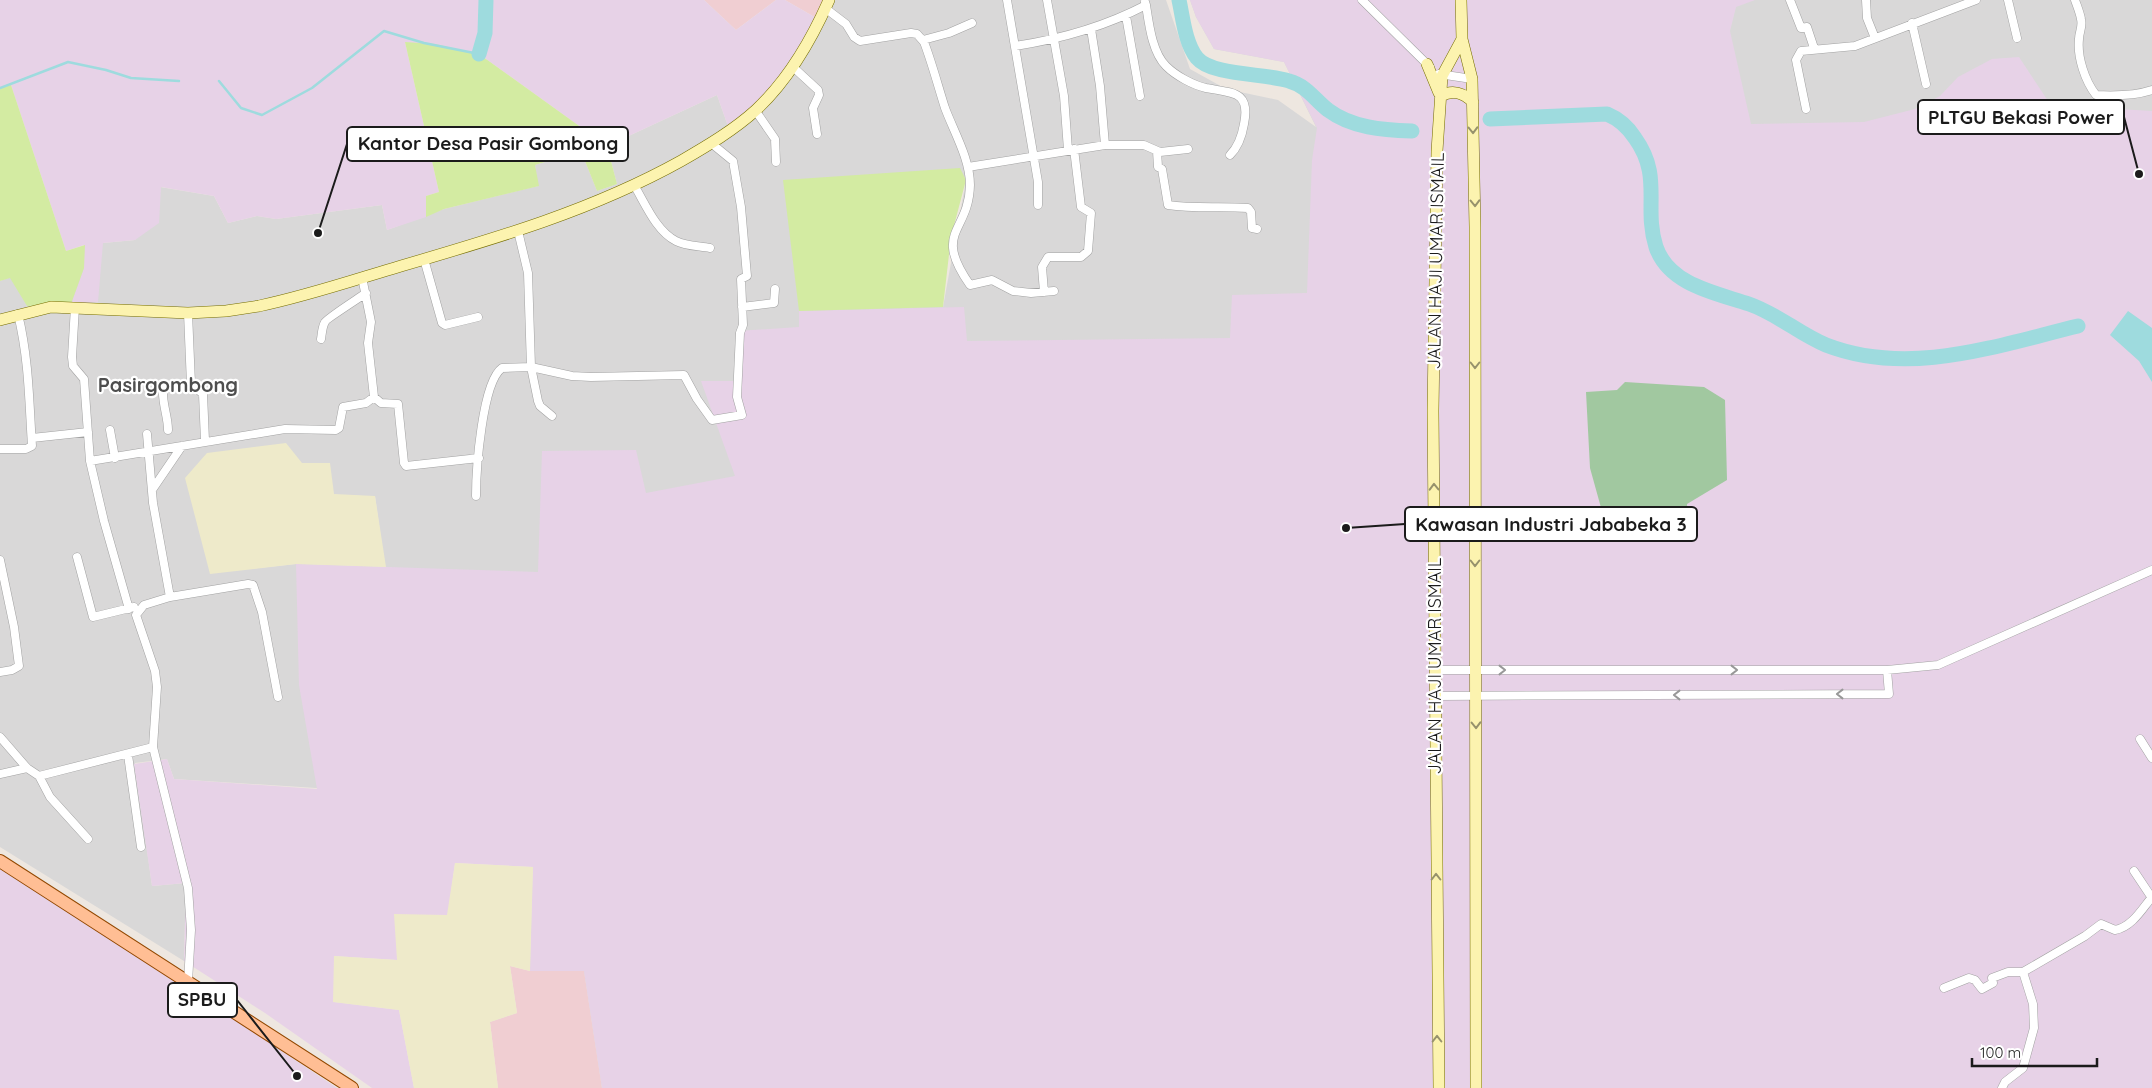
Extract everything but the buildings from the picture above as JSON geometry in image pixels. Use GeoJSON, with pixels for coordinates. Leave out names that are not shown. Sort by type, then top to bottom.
{"type":"FeatureCollection","features":[{"type":"Feature","properties":{"kind":"main road","name":"JALAN HAJI UMAR ISMAIL"},"geometry":{"type":"LineString","coordinates":[[1461,0],[1462,39],[1472,80],[1474,154],[1476,1088]]}},
{"type":"Feature","properties":{"kind":"main road"},"geometry":{"type":"LineString","coordinates":[[0,320],[51,307],[188,313],[226,311],[266,304],[518,231],[634,185],[711,143],[756,110],[793,67],[827,4]]}},
{"type":"Feature","properties":{"kind":"main road","name":"JALAN HAJI UMAR ISMAIL"},"geometry":{"type":"LineString","coordinates":[[1439,1088],[1433,411],[1437,151],[1442,76],[1462,39]]}},
{"type":"Feature","properties":{"kind":"main road"},"geometry":{"type":"LineString","coordinates":[[1427,64],[1441,101],[1455,92],[1465,95],[1473,104]]}},
{"type":"Feature","properties":{"kind":"main road"},"geometry":{"type":"LineString","coordinates":[[0,861],[352,1088]]}},
{"type":"Feature","properties":{"kind":"street"},"geometry":{"type":"LineString","coordinates":[[1007,0],[1032,157],[1038,182],[1038,205]]}},
{"type":"Feature","properties":{"kind":"street"},"geometry":{"type":"LineString","coordinates":[[1044,292],[1042,267],[1048,257],[1081,256],[1088,251],[1092,213],[1081,208],[1047,0]]}},
{"type":"Feature","properties":{"kind":"street"},"geometry":{"type":"LineString","coordinates":[[1362,0],[1427,64],[1442,76],[1472,80]]}},
{"type":"Feature","properties":{"kind":"street"},"geometry":{"type":"LineString","coordinates":[[1790,0],[1801,28],[1808,27],[1814,48]]}},
{"type":"Feature","properties":{"kind":"street"},"geometry":{"type":"LineString","coordinates":[[1866,0],[1866,18],[1875,38]]}},
{"type":"Feature","properties":{"kind":"street"},"geometry":{"type":"LineString","coordinates":[[1806,109],[1797,56],[1803,50],[1855,46],[1976,0]]}},
{"type":"Feature","properties":{"kind":"street"},"geometry":{"type":"LineString","coordinates":[[2008,0],[2017,38]]}},
{"type":"Feature","properties":{"kind":"street"},"geometry":{"type":"LineString","coordinates":[[2075,0],[2082,20],[2079,40],[2086,81],[2096,95],[2138,94],[2152,90]]}},
{"type":"Feature","properties":{"kind":"street"},"geometry":{"type":"LineString","coordinates":[[1015,46],[1054,40],[1091,29],[1126,16],[1145,3],[1157,53],[1168,67],[1195,84],[1233,92],[1242,99],[1246,113],[1244,129],[1238,145],[1230,155]]}},
{"type":"Feature","properties":{"kind":"street"},"geometry":{"type":"LineString","coordinates":[[827,4],[846,24],[854,37],[860,41],[911,33],[923,40],[968,167],[969,193],[953,243],[953,256],[970,285],[992,280],[1014,291],[1054,291]]}},
{"type":"Feature","properties":{"kind":"street"},"geometry":{"type":"LineString","coordinates":[[1126,16],[1140,96]]}},
{"type":"Feature","properties":{"kind":"street"},"geometry":{"type":"LineString","coordinates":[[923,40],[949,33],[972,23]]}},
{"type":"Feature","properties":{"kind":"street"},"geometry":{"type":"LineString","coordinates":[[1912,23],[1926,84]]}},
{"type":"Feature","properties":{"kind":"street"},"geometry":{"type":"LineString","coordinates":[[1091,29],[1100,86],[1105,145]]}},
{"type":"Feature","properties":{"kind":"street"},"geometry":{"type":"LineString","coordinates":[[793,67],[818,90],[819,95],[813,108],[817,134]]}},
{"type":"Feature","properties":{"kind":"street"},"geometry":{"type":"LineString","coordinates":[[756,110],[775,139],[776,162]]}},
{"type":"Feature","properties":{"kind":"street"},"geometry":{"type":"LineString","coordinates":[[476,496],[487,398],[493,378],[502,368],[531,367],[572,376],[591,377],[684,375],[697,399],[712,420],[742,415],[737,397],[742,307],[741,279],[747,276],[747,267],[736,168],[732,158],[711,143]]}},
{"type":"Feature","properties":{"kind":"street"},"geometry":{"type":"LineString","coordinates":[[968,167],[1105,145],[1144,145],[1157,151],[1188,149]]}},
{"type":"Feature","properties":{"kind":"street"},"geometry":{"type":"LineString","coordinates":[[1157,151],[1158,166],[1162,169],[1168,205],[1186,208],[1220,206],[1227,209],[1248,208],[1252,228],[1257,229]]}},
{"type":"Feature","properties":{"kind":"street"},"geometry":{"type":"LineString","coordinates":[[634,185],[662,231],[670,238],[677,242],[710,248]]}},
{"type":"Feature","properties":{"kind":"street"},"geometry":{"type":"LineString","coordinates":[[518,231],[528,273],[531,367],[540,406],[552,416]]}},
{"type":"Feature","properties":{"kind":"street"},"geometry":{"type":"LineString","coordinates":[[424,259],[442,323],[445,325],[478,317]]}},
{"type":"Feature","properties":{"kind":"street"},"geometry":{"type":"LineString","coordinates":[[362,277],[370,322],[368,343],[374,397],[381,403],[398,404],[406,466],[479,458]]}},
{"type":"Feature","properties":{"kind":"street"},"geometry":{"type":"LineString","coordinates":[[742,307],[774,303],[775,289]]}},
{"type":"Feature","properties":{"kind":"street"},"geometry":{"type":"LineString","coordinates":[[321,339],[323,327],[328,318],[348,308],[366,293]]}},
{"type":"Feature","properties":{"kind":"street"},"geometry":{"type":"LineString","coordinates":[[75,307],[72,357],[73,366],[84,379],[90,461],[104,521],[133,610],[150,654],[157,687],[153,747],[188,888],[192,930],[188,982]]}},
{"type":"Feature","properties":{"kind":"street"},"geometry":{"type":"LineString","coordinates":[[188,313],[191,384],[203,394],[205,441]]}},
{"type":"Feature","properties":{"kind":"street"},"geometry":{"type":"LineString","coordinates":[[0,449],[30,448],[32,438],[31,395],[25,343],[18,314]]}},
{"type":"Feature","properties":{"kind":"street"},"geometry":{"type":"LineString","coordinates":[[168,430],[163,410],[163,389],[191,384]]}},
{"type":"Feature","properties":{"kind":"street"},"geometry":{"type":"LineString","coordinates":[[90,461],[285,429],[332,431],[339,428],[343,407],[366,403],[374,397]]}},
{"type":"Feature","properties":{"kind":"street"},"geometry":{"type":"LineString","coordinates":[[110,430],[115,458]]}},
{"type":"Feature","properties":{"kind":"street"},"geometry":{"type":"LineString","coordinates":[[32,438],[88,432]]}},
{"type":"Feature","properties":{"kind":"street"},"geometry":{"type":"LineString","coordinates":[[148,434],[152,490],[170,597]]}},
{"type":"Feature","properties":{"kind":"street"},"geometry":{"type":"LineString","coordinates":[[152,490],[182,446]]}},
{"type":"Feature","properties":{"kind":"street"},"geometry":{"type":"LineString","coordinates":[[77,557],[93,617],[133,610],[170,597],[248,584],[253,585],[262,612],[278,697]]}},
{"type":"Feature","properties":{"kind":"street"},"geometry":{"type":"LineString","coordinates":[[0,560],[14,627],[18,666],[12,670],[0,672]]}},
{"type":"Feature","properties":{"kind":"street"},"geometry":{"type":"LineString","coordinates":[[1436,670],[1887,670],[1938,665],[2152,570]]}},
{"type":"Feature","properties":{"kind":"street"},"geometry":{"type":"LineString","coordinates":[[1436,696],[1889,694],[1887,670]]}},
{"type":"Feature","properties":{"kind":"street"},"geometry":{"type":"LineString","coordinates":[[0,737],[27,768],[39,776],[50,798],[88,839]]}},
{"type":"Feature","properties":{"kind":"street"},"geometry":{"type":"LineString","coordinates":[[2140,739],[2151,751]]}},
{"type":"Feature","properties":{"kind":"street"},"geometry":{"type":"LineString","coordinates":[[39,776],[128,755],[153,747]]}},
{"type":"Feature","properties":{"kind":"street"},"geometry":{"type":"LineString","coordinates":[[128,755],[142,847]]}},
{"type":"Feature","properties":{"kind":"street"},"geometry":{"type":"LineString","coordinates":[[0,774],[27,768]]}},
{"type":"Feature","properties":{"kind":"street"},"geometry":{"type":"LineString","coordinates":[[1944,988],[1969,978],[1976,980],[1982,989],[1993,983],[1992,978],[2008,972],[2022,972],[2085,936],[2101,924],[2115,930],[2122,928],[2139,914],[2152,897],[2134,871]]}},
{"type":"Feature","properties":{"kind":"street"},"geometry":{"type":"LineString","coordinates":[[2002,1088],[2005,1082],[2023,1068],[2034,1028],[2033,1004],[2022,972]]}},
{"type":"Feature","properties":{"kind":"shaded area"},"geometry":{"type":"Polygon","coordinates":[[[0,0],[704,0],[736,30],[776,0],[785,0],[818,19],[770,90],[729,129],[717,95],[607,146],[479,54],[405,42],[439,192],[426,196],[426,217],[387,230],[382,205],[276,219],[257,216],[228,223],[214,196],[161,187],[159,223],[135,240],[103,243],[98,302],[71,304],[84,268],[84,245],[66,251],[11,85],[0,88],[0,0]]]}},
{"type":"Feature","properties":{"kind":"shaded area"},"geometry":{"type":"Polygon","coordinates":[[[704,0],[776,0],[736,30],[704,0]]]}},
{"type":"Feature","properties":{"kind":"shaded area"},"geometry":{"type":"Polygon","coordinates":[[[785,0],[829,0],[818,19],[785,0]]]}},
{"type":"Feature","properties":{"kind":"shaded area"},"geometry":{"type":"Polygon","coordinates":[[[829,0],[1166,0],[1190,69],[1226,89],[1278,100],[1316,127],[1284,62],[1214,49],[1196,17],[1190,0],[2152,0],[2152,1088],[602,1088],[584,971],[530,971],[535,802],[174,779],[167,759],[135,763],[152,886],[186,883],[184,961],[0,847],[0,281],[103,243],[135,240],[160,187],[214,196],[228,223],[257,216],[276,219],[382,205],[387,230],[444,209],[538,186],[535,165],[581,151],[597,191],[617,184],[607,146],[717,95],[729,129],[829,0]],[[783,180],[943,307],[966,180],[783,180]],[[375,496],[210,573],[296,564],[385,567],[375,496]]]}},
{"type":"Feature","properties":{"kind":"shaded area"},"geometry":{"type":"Polygon","coordinates":[[[1190,0],[1755,0],[1736,7],[1730,31],[1751,124],[1864,122],[1915,109],[1940,96],[1958,77],[1992,59],[2019,57],[2058,116],[2102,115],[2118,109],[2152,111],[2152,1088],[602,1088],[584,971],[530,971],[533,867],[455,863],[448,915],[397,960],[334,956],[334,1002],[399,1010],[414,1088],[372,1088],[265,1013],[184,961],[186,883],[152,886],[134,764],[167,759],[174,779],[317,789],[299,685],[296,564],[538,572],[542,451],[636,450],[646,493],[735,476],[701,381],[734,381],[737,331],[799,327],[799,311],[964,307],[967,341],[1230,338],[1232,295],[1307,293],[1312,160],[1317,128],[1284,62],[1214,49],[1196,17],[1190,0]]]}},
{"type":"Feature","properties":{"kind":"shaded area"},"geometry":{"type":"Polygon","coordinates":[[[286,443],[302,463],[330,463],[334,494],[375,496],[386,567],[296,564],[210,574],[185,478],[207,453],[286,443]]]}},
{"type":"Feature","properties":{"kind":"shaded area"},"geometry":{"type":"Polygon","coordinates":[[[455,863],[533,867],[530,971],[510,966],[517,1013],[490,1022],[498,1088],[414,1088],[399,1010],[333,1002],[334,956],[397,960],[394,914],[447,915],[455,863]]]}},
{"type":"Feature","properties":{"kind":"shaded area"},"geometry":{"type":"Polygon","coordinates":[[[0,869],[150,963],[337,1088],[0,1088],[0,869]]]}},
{"type":"Feature","properties":{"kind":"shaded area"},"geometry":{"type":"Polygon","coordinates":[[[510,966],[530,971],[584,971],[602,1088],[498,1088],[490,1022],[517,1013],[510,966]]]}},
{"type":"Feature","properties":{"kind":"green space"},"geometry":{"type":"Polygon","coordinates":[[[405,42],[435,44],[479,54],[607,146],[617,184],[597,191],[581,151],[535,165],[539,186],[444,209],[426,217],[426,196],[439,192],[405,42]]]}},
{"type":"Feature","properties":{"kind":"green space"},"geometry":{"type":"Polygon","coordinates":[[[11,85],[66,251],[85,245],[84,268],[71,304],[27,306],[10,278],[0,281],[0,88],[11,85]]]}},
{"type":"Feature","properties":{"kind":"green space"},"geometry":{"type":"Polygon","coordinates":[[[960,168],[966,180],[951,237],[943,307],[799,311],[783,180],[960,168]]]}},
{"type":"Feature","properties":{"kind":"green space"},"geometry":{"type":"Polygon","coordinates":[[[1625,382],[1704,387],[1725,400],[1727,480],[1687,504],[1688,526],[1605,522],[1590,468],[1586,392],[1617,390],[1625,382]]]}},
{"type":"Feature","properties":{"kind":"water"},"geometry":{"type":"Polygon","coordinates":[[[2128,311],[2152,328],[2152,382],[2139,361],[2110,335],[2128,311]]]}},
{"type":"Feature","properties":{"kind":"waterway"},"geometry":{"type":"LineString","coordinates":[[479,54],[485,33],[486,0]]}},
{"type":"Feature","properties":{"kind":"waterway"},"geometry":{"type":"LineString","coordinates":[[1179,0],[1190,45],[1197,58],[1204,64],[1227,71],[1279,78],[1295,83],[1306,89],[1328,110],[1347,121],[1379,129],[1412,131]]}},
{"type":"Feature","properties":{"kind":"waterway"},"geometry":{"type":"LineString","coordinates":[[219,81],[241,108],[262,115],[312,88],[384,31],[424,43],[479,54]]}},
{"type":"Feature","properties":{"kind":"waterway"},"geometry":{"type":"LineString","coordinates":[[0,88],[68,62],[106,70],[131,78],[179,81]]}},
{"type":"Feature","properties":{"kind":"waterway"},"geometry":{"type":"LineString","coordinates":[[1490,119],[1607,114],[1619,121],[1635,138],[1648,166],[1651,179],[1651,218],[1656,247],[1662,260],[1671,270],[1695,286],[1760,308],[1826,345],[1857,354],[1889,358],[1920,358],[1984,349],[2078,326]]}},
{"type":"Feature","properties":{"kind":"place","name":"PLTGU Bekasi Power"},"geometry":{"type":"Point","coordinates":[2139,174]}},
{"type":"Feature","properties":{"kind":"place","name":"Kantor Desa Pasir Gombong"},"geometry":{"type":"Point","coordinates":[318,233]}},
{"type":"Feature","properties":{"kind":"place","name":"Kawasan Industri Jababeka 3"},"geometry":{"type":"Point","coordinates":[1346,528]}},
{"type":"Feature","properties":{"kind":"place","name":"SPBU"},"geometry":{"type":"Point","coordinates":[297,1076]}},
{"type":"Feature","properties":{"kind":"district","name":"Pasirgombong"},"geometry":{"type":"Point","coordinates":[168,385]}}]}
